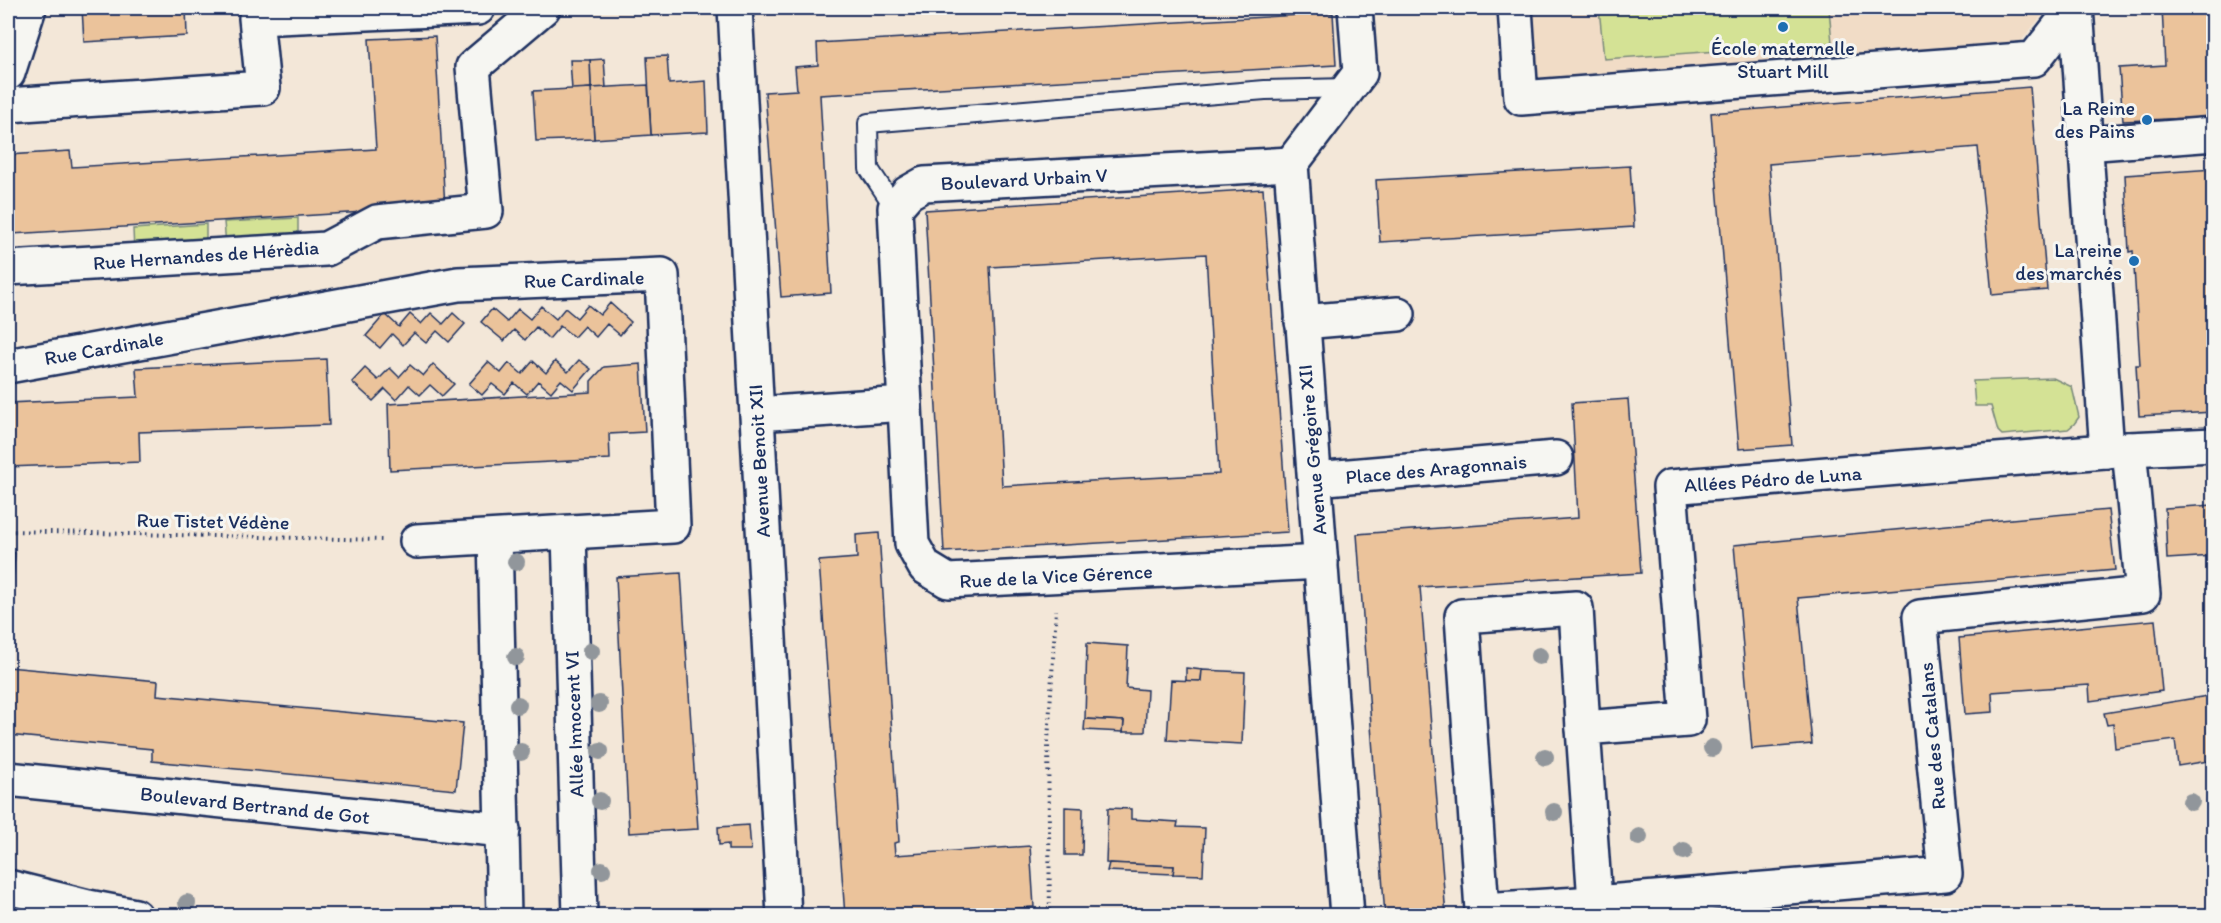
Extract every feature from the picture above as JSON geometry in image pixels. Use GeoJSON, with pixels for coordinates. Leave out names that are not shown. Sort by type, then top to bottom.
{"type":"FeatureCollection","features":[{"type":"Feature","properties":{"kind":"street"},"geometry":{"type":"LineString","coordinates":[[8,73],[29,8]]}},
{"type":"Feature","properties":{"kind":"street"},"geometry":{"type":"LineString","coordinates":[[8,105],[263,88],[256,13],[478,8]]}},
{"type":"Feature","properties":{"kind":"street","name":"Rue Hernandes de Hérèdia"},"geometry":{"type":"LineString","coordinates":[[8,268],[326,249],[377,222],[486,211],[473,67],[543,8]]}},
{"type":"Feature","properties":{"kind":"street","name":"Avenue Benoit XII"},"geometry":{"type":"LineString","coordinates":[[735,8],[784,915]]}},
{"type":"Feature","properties":{"kind":"street"},"geometry":{"type":"LineString","coordinates":[[1291,164],[1360,73],[1355,8]]}},
{"type":"Feature","properties":{"kind":"street"},"geometry":{"type":"LineString","coordinates":[[1515,8],[1521,98],[2034,59],[2075,8]]}},
{"type":"Feature","properties":{"kind":"street"},"geometry":{"type":"LineString","coordinates":[[2075,8],[2085,144],[2118,450]]}},
{"type":"Feature","properties":{"kind":"street"},"geometry":{"type":"LineString","coordinates":[[2085,144],[2214,134]]}},
{"type":"Feature","properties":{"kind":"street","name":"Boulevard Urbain V"},"geometry":{"type":"LineString","coordinates":[[895,208],[908,193],[924,184],[1291,164]]}},
{"type":"Feature","properties":{"kind":"street","name":"Avenue Grégoire XII"},"geometry":{"type":"LineString","coordinates":[[1291,164],[1347,915]]}},
{"type":"Feature","properties":{"kind":"street"},"geometry":{"type":"LineString","coordinates":[[757,414],[905,404],[895,208]]}},
{"type":"Feature","properties":{"kind":"street","name":"Rue Cardinale"},"geometry":{"type":"LineString","coordinates":[[8,366],[458,284],[662,276],[673,526],[417,541]]}},
{"type":"Feature","properties":{"kind":"street"},"geometry":{"type":"LineString","coordinates":[[1302,322],[1398,314]]}},
{"type":"Feature","properties":{"kind":"street","name":"Rue de la Vice Gérence"},"geometry":{"type":"LineString","coordinates":[[905,404],[912,544],[925,567],[948,581],[1321,562]]}},
{"type":"Feature","properties":{"kind":"street","name":"Allées Pédro de Luna"},"geometry":{"type":"LineString","coordinates":[[1583,728],[1688,720],[1670,487],[2118,450],[2214,445]]}},
{"type":"Feature","properties":{"kind":"street","name":"Rue des Catalans"},"geometry":{"type":"LineString","coordinates":[[1596,909],[1945,874],[1920,617],[2143,594],[2118,450]]}},
{"type":"Feature","properties":{"kind":"street","name":"Place des Aragonnais"},"geometry":{"type":"LineString","coordinates":[[1315,479],[1556,458]]}},
{"type":"Feature","properties":{"kind":"street","name":"Allée Innocent VI"},"geometry":{"type":"LineString","coordinates":[[568,532],[580,915]]}},
{"type":"Feature","properties":{"kind":"street"},"geometry":{"type":"LineString","coordinates":[[495,537],[504,915]]}},
{"type":"Feature","properties":{"kind":"street"},"geometry":{"type":"LineString","coordinates":[[1576,608],[1596,909],[1482,910],[1462,616],[1576,608]]}},
{"type":"Feature","properties":{"kind":"street","name":"Boulevard Bertrand de Got"},"geometry":{"type":"LineString","coordinates":[[8,779],[503,830]]}},
{"type":"Feature","properties":{"kind":"street"},"geometry":{"type":"LineString","coordinates":[[8,887],[88,907],[135,915]]}},
{"type":"Feature","properties":{"kind":"lane"},"geometry":{"type":"LineString","coordinates":[[895,208],[869,169],[868,123],[1265,90],[1348,88]]}},
{"type":"Feature","properties":{"kind":"path","name":"Rue Tistet Védène"},"geometry":{"type":"LineString","coordinates":[[8,531],[417,541]]}},
{"type":"Feature","properties":{"kind":"path"},"geometry":{"type":"LineString","coordinates":[[1050,915],[1048,741],[1058,576]]}},
{"type":"Feature","properties":{"kind":"shaded area","name":"École maternelle Stuart Mill"},"geometry":{"type":"Polygon","coordinates":[[[1531,8],[2048,8],[2017,46],[1537,81],[1531,8]]]}},
{"type":"Feature","properties":{"kind":"green space"},"geometry":{"type":"Polygon","coordinates":[[[1599,8],[1829,8],[1832,43],[1604,59],[1599,8]]]}},
{"type":"Feature","properties":{"kind":"green space"},"geometry":{"type":"Polygon","coordinates":[[[298,218],[298,243],[226,245],[224,222],[298,218]]]}},
{"type":"Feature","properties":{"kind":"green space"},"geometry":{"type":"Polygon","coordinates":[[[206,224],[206,247],[134,252],[133,229],[206,224]]]}},
{"type":"Feature","properties":{"kind":"green space"},"geometry":{"type":"Polygon","coordinates":[[[2053,378],[2072,387],[2079,417],[2068,429],[2002,435],[1998,431],[1991,406],[1975,406],[1973,381],[2053,378]]]}},
{"type":"Feature","properties":{"kind":"building"},"geometry":{"type":"Polygon","coordinates":[[[82,8],[186,8],[187,36],[84,42],[82,8]]]}},
{"type":"Feature","properties":{"kind":"building"},"geometry":{"type":"Polygon","coordinates":[[[2162,8],[2214,8],[2214,117],[2123,121],[2119,68],[2165,65],[2162,8]]]}},
{"type":"Feature","properties":{"kind":"building"},"geometry":{"type":"Polygon","coordinates":[[[1333,13],[1336,65],[820,95],[831,293],[781,297],[765,92],[797,90],[795,67],[818,65],[817,43],[1333,13]]]}},
{"type":"Feature","properties":{"kind":"building"},"geometry":{"type":"Polygon","coordinates":[[[435,36],[445,207],[12,234],[8,155],[70,151],[72,167],[376,149],[369,39],[435,36]]]}},
{"type":"Feature","properties":{"kind":"building"},"geometry":{"type":"Polygon","coordinates":[[[667,56],[669,84],[706,81],[708,132],[651,135],[647,57],[667,56]]]}},
{"type":"Feature","properties":{"kind":"building"},"geometry":{"type":"Polygon","coordinates":[[[604,59],[606,88],[591,88],[590,60],[604,59]]]}},
{"type":"Feature","properties":{"kind":"building"},"geometry":{"type":"Polygon","coordinates":[[[570,60],[590,60],[591,88],[572,90],[570,60]]]}},
{"type":"Feature","properties":{"kind":"building"},"geometry":{"type":"Polygon","coordinates":[[[648,85],[651,135],[594,139],[591,88],[648,85]]]}},
{"type":"Feature","properties":{"kind":"building"},"geometry":{"type":"Polygon","coordinates":[[[2030,87],[2047,290],[1992,295],[1978,147],[1769,164],[1792,445],[1739,449],[1711,113],[2030,87]]]}},
{"type":"Feature","properties":{"kind":"building"},"geometry":{"type":"Polygon","coordinates":[[[591,88],[594,139],[536,141],[533,91],[591,88]]]}},
{"type":"Feature","properties":{"kind":"building"},"geometry":{"type":"Polygon","coordinates":[[[1630,166],[1634,227],[1380,242],[1376,180],[1630,166]]]}},
{"type":"Feature","properties":{"kind":"building"},"geometry":{"type":"Polygon","coordinates":[[[2214,169],[2214,412],[2139,416],[2136,365],[2140,365],[2133,251],[2129,252],[2125,175],[2214,169]]]}},
{"type":"Feature","properties":{"kind":"building"},"geometry":{"type":"Polygon","coordinates":[[[1263,189],[1288,532],[944,552],[925,210],[1263,189]],[[1206,254],[990,267],[1002,486],[1219,474],[1206,254]]]}},
{"type":"Feature","properties":{"kind":"building"},"geometry":{"type":"Polygon","coordinates":[[[610,303],[631,322],[620,335],[607,324],[596,337],[584,326],[574,337],[560,326],[549,339],[536,327],[525,340],[514,330],[504,341],[481,322],[492,309],[507,322],[518,309],[530,319],[541,306],[556,319],[565,308],[577,318],[588,305],[600,315],[610,303]]]}},
{"type":"Feature","properties":{"kind":"building"},"geometry":{"type":"Polygon","coordinates":[[[431,313],[443,324],[453,313],[465,324],[449,342],[437,331],[426,343],[414,333],[403,345],[392,334],[380,348],[366,336],[385,314],[399,327],[410,314],[421,324],[431,313]]]}},
{"type":"Feature","properties":{"kind":"building"},"geometry":{"type":"Polygon","coordinates":[[[326,359],[329,425],[139,432],[140,462],[8,467],[8,403],[138,397],[136,368],[326,359]]]}},
{"type":"Feature","properties":{"kind":"building"},"geometry":{"type":"Polygon","coordinates":[[[579,360],[591,369],[573,390],[561,380],[551,392],[538,381],[527,394],[514,383],[505,394],[492,384],[482,395],[469,384],[488,362],[501,373],[509,363],[522,374],[533,361],[546,373],[555,361],[568,372],[579,360]]]}},
{"type":"Feature","properties":{"kind":"building"},"geometry":{"type":"Polygon","coordinates":[[[433,364],[454,384],[442,396],[430,385],[420,395],[409,385],[396,400],[385,389],[373,401],[352,382],[365,368],[378,380],[390,368],[399,377],[410,365],[423,376],[433,364]]]}},
{"type":"Feature","properties":{"kind":"building"},"geometry":{"type":"Polygon","coordinates":[[[641,364],[645,432],[609,434],[610,459],[390,470],[388,404],[591,392],[591,381],[604,367],[641,364]]]}},
{"type":"Feature","properties":{"kind":"building"},"geometry":{"type":"Polygon","coordinates":[[[1628,399],[1641,573],[1420,587],[1446,916],[1385,916],[1357,534],[1578,518],[1572,403],[1628,399]]]}},
{"type":"Feature","properties":{"kind":"building"},"geometry":{"type":"Polygon","coordinates":[[[2214,505],[2214,556],[2167,559],[2165,508],[2214,505]]]}},
{"type":"Feature","properties":{"kind":"building"},"geometry":{"type":"Polygon","coordinates":[[[2108,510],[2115,570],[1798,598],[1812,744],[1752,749],[1734,545],[2108,510]]]}},
{"type":"Feature","properties":{"kind":"building"},"geometry":{"type":"Polygon","coordinates":[[[879,533],[899,842],[894,843],[895,855],[1030,846],[1034,907],[905,916],[845,916],[819,561],[857,558],[856,535],[879,533]]]}},
{"type":"Feature","properties":{"kind":"building"},"geometry":{"type":"Polygon","coordinates":[[[8,552],[15,553],[8,648],[8,552]]]}},
{"type":"Feature","properties":{"kind":"building"},"geometry":{"type":"Polygon","coordinates":[[[681,573],[698,829],[629,833],[616,577],[681,573]]]}},
{"type":"Feature","properties":{"kind":"building"},"geometry":{"type":"Polygon","coordinates":[[[2155,620],[2162,691],[2090,701],[2089,685],[1992,692],[1993,712],[1965,714],[1959,638],[2155,620]]]}},
{"type":"Feature","properties":{"kind":"building"},"geometry":{"type":"Polygon","coordinates":[[[1087,643],[1128,646],[1126,688],[1147,690],[1145,732],[1123,732],[1124,721],[1085,719],[1087,643]]]}},
{"type":"Feature","properties":{"kind":"building"},"geometry":{"type":"Polygon","coordinates":[[[8,667],[158,681],[157,695],[463,723],[456,790],[152,761],[152,749],[8,735],[8,667]]]}},
{"type":"Feature","properties":{"kind":"building"},"geometry":{"type":"Polygon","coordinates":[[[1186,668],[1202,670],[1201,681],[1186,681],[1186,668]]]}},
{"type":"Feature","properties":{"kind":"building"},"geometry":{"type":"Polygon","coordinates":[[[1202,670],[1245,672],[1242,744],[1167,740],[1171,680],[1201,681],[1202,670]]]}},
{"type":"Feature","properties":{"kind":"building"},"geometry":{"type":"Polygon","coordinates":[[[2214,695],[2214,760],[2178,766],[2175,740],[2115,748],[2113,724],[2107,725],[2104,713],[2214,695]]]}},
{"type":"Feature","properties":{"kind":"building"},"geometry":{"type":"Polygon","coordinates":[[[1085,719],[1124,721],[1123,732],[1084,730],[1085,719]]]}},
{"type":"Feature","properties":{"kind":"building"},"geometry":{"type":"Polygon","coordinates":[[[1065,807],[1083,808],[1082,855],[1065,855],[1065,807]]]}},
{"type":"Feature","properties":{"kind":"building"},"geometry":{"type":"Polygon","coordinates":[[[1108,808],[1131,809],[1131,819],[1178,822],[1177,827],[1205,828],[1203,875],[1173,874],[1174,866],[1106,863],[1108,808]]]}},
{"type":"Feature","properties":{"kind":"building"},"geometry":{"type":"Polygon","coordinates":[[[749,825],[751,850],[728,850],[728,844],[719,845],[718,827],[749,825]]]}},
{"type":"Feature","properties":{"kind":"building"},"geometry":{"type":"Polygon","coordinates":[[[1109,863],[1174,866],[1173,874],[1107,871],[1109,863]]]}},
{"type":"Feature","properties":{"kind":"place","name":"École maternelle Stuart Mill"},"geometry":{"type":"Point","coordinates":[1783,27]}},
{"type":"Feature","properties":{"kind":"place","name":"La Reine des Pains"},"geometry":{"type":"Point","coordinates":[2147,120]}},
{"type":"Feature","properties":{"kind":"place","name":"La reine des marchés"},"geometry":{"type":"Point","coordinates":[2134,261]}}]}
